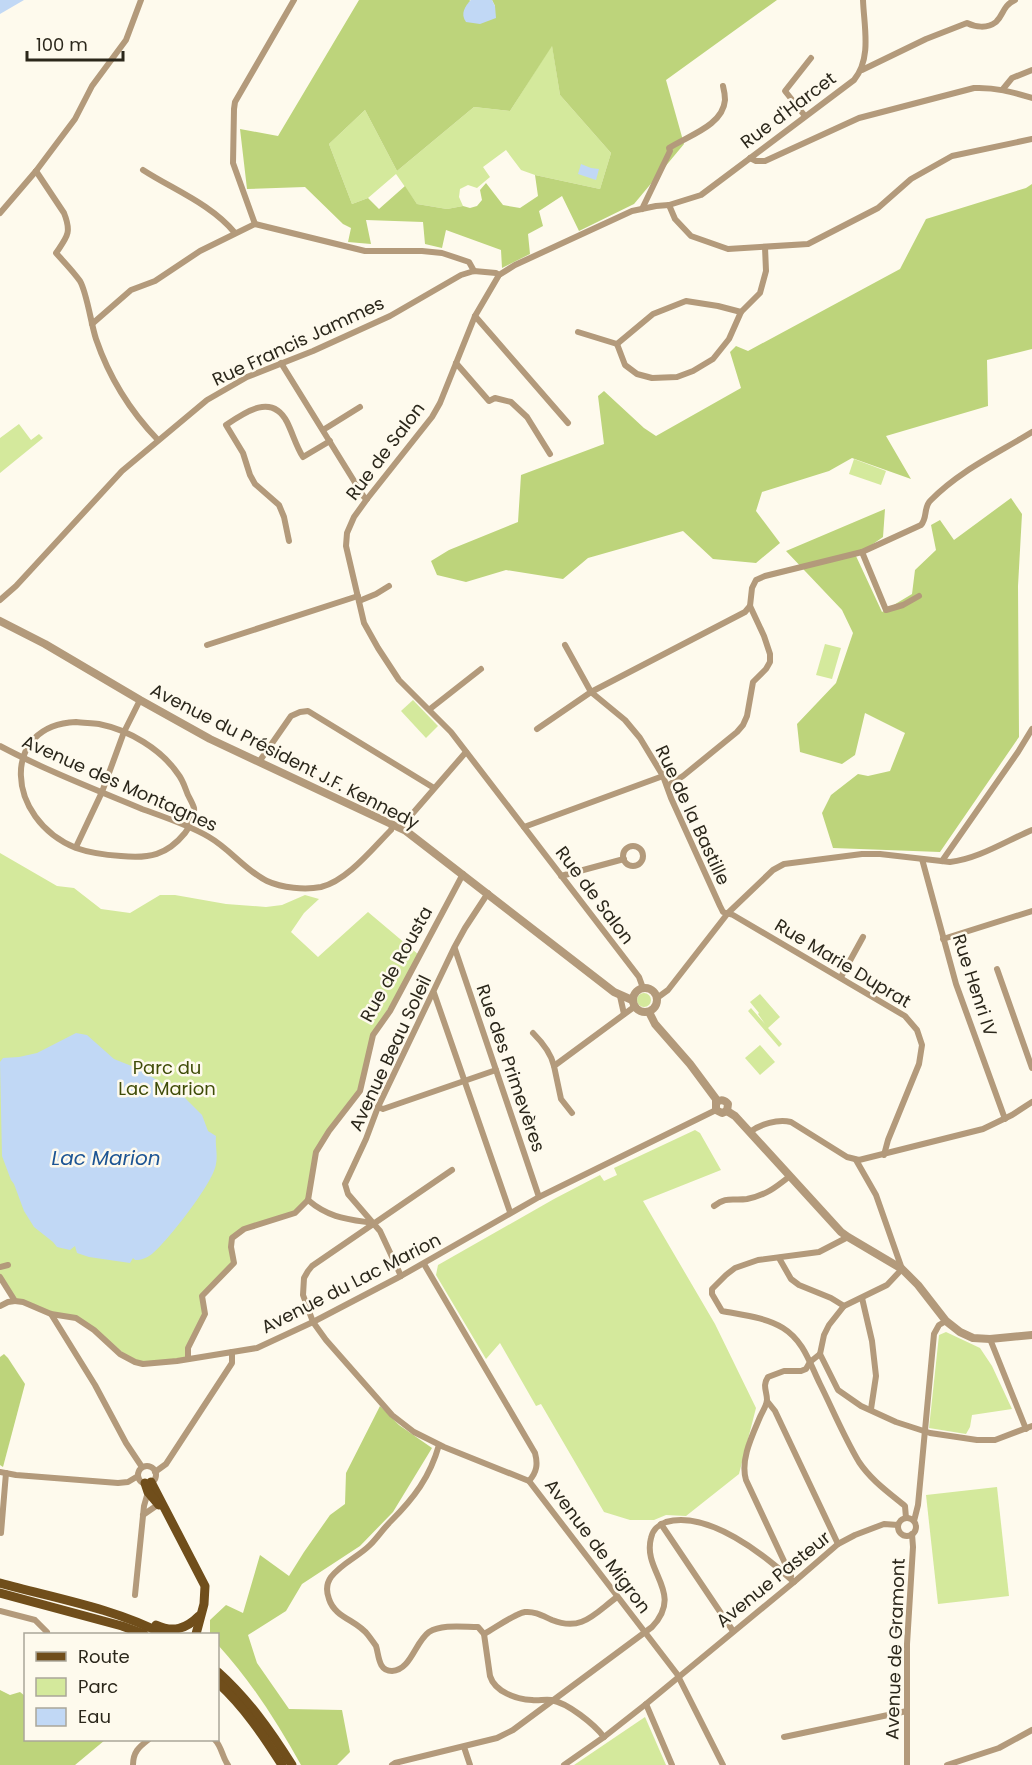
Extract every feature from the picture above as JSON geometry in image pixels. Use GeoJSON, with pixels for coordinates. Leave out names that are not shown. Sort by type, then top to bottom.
{"type":"FeatureCollection","features":[{"type":"Feature","properties":{"kind":"main road"},"geometry":{"type":"LineString","coordinates":[[145,1484],[160,1504],[205,1586],[204,1604],[196,1633]]}},
{"type":"Feature","properties":{"kind":"main road"},"geometry":{"type":"LineString","coordinates":[[0,1583],[141,1619],[161,1628],[174,1630],[183,1628],[201,1614]]}},
{"type":"Feature","properties":{"kind":"main road"},"geometry":{"type":"LineString","coordinates":[[0,1593],[122,1626],[139,1633]]}},
{"type":"Feature","properties":{"kind":"main road"},"geometry":{"type":"LineString","coordinates":[[105,1611],[159,1633]]}},
{"type":"Feature","properties":{"kind":"main road"},"geometry":{"type":"LineString","coordinates":[[219,1673],[262,1720],[292,1765]]}},
{"type":"Feature","properties":{"kind":"main road"},"geometry":{"type":"LineString","coordinates":[[219,1684],[257,1727],[282,1765]]}},
{"type":"Feature","properties":{"kind":"street"},"geometry":{"type":"LineString","coordinates":[[0,213],[36,171],[75,119],[92,86],[126,40],[141,0]]}},
{"type":"Feature","properties":{"kind":"street"},"geometry":{"type":"LineString","coordinates":[[255,224],[233,164],[235,102],[294,0]]}},
{"type":"Feature","properties":{"kind":"street","name":"Rue d'Harcet"},"geometry":{"type":"LineString","coordinates":[[669,205],[701,195],[854,80],[861,71],[866,56],[863,0]]}},
{"type":"Feature","properties":{"kind":"street"},"geometry":{"type":"LineString","coordinates":[[861,71],[926,39],[967,23],[975,27],[984,27],[996,22],[1007,3],[1015,0]]}},
{"type":"Feature","properties":{"kind":"street"},"geometry":{"type":"LineString","coordinates":[[805,116],[785,91],[810,57]]}},
{"type":"Feature","properties":{"kind":"street"},"geometry":{"type":"LineString","coordinates":[[1003,89],[1012,78],[1032,70]]}},
{"type":"Feature","properties":{"kind":"street"},"geometry":{"type":"LineString","coordinates":[[642,209],[670,151],[669,148],[709,125],[721,114],[725,100],[723,86]]}},
{"type":"Feature","properties":{"kind":"street"},"geometry":{"type":"LineString","coordinates":[[750,158],[765,161],[859,118],[974,88],[1003,89],[1032,99]]}},
{"type":"Feature","properties":{"kind":"street"},"geometry":{"type":"LineString","coordinates":[[92,324],[131,290],[155,281],[200,251],[255,224],[365,251],[442,253],[469,262],[474,271],[499,275],[632,211],[656,206],[669,205],[675,219],[691,236],[728,249],[808,244],[878,208],[911,179],[952,156],[1032,139]]}},
{"type":"Feature","properties":{"kind":"street"},"geometry":{"type":"LineString","coordinates":[[143,170],[222,218],[235,233]]}},
{"type":"Feature","properties":{"kind":"street"},"geometry":{"type":"LineString","coordinates":[[36,171],[67,220],[68,235],[56,253],[81,283],[96,338],[108,369],[120,394],[158,440]]}},
{"type":"Feature","properties":{"kind":"street"},"geometry":{"type":"LineString","coordinates":[[617,344],[624,365],[637,374],[652,378],[677,377],[713,359],[729,339],[741,312],[760,294],[766,271],[765,247]]}},
{"type":"Feature","properties":{"kind":"street","name":"Rue Francis Jammes"},"geometry":{"type":"LineString","coordinates":[[0,600],[31,570],[122,471],[191,412],[219,392],[247,377],[313,351],[390,316],[461,274],[474,271]]}},
{"type":"Feature","properties":{"kind":"street","name":"Rue de Salon"},"geometry":{"type":"LineString","coordinates":[[499,275],[475,315],[440,403],[432,417],[354,517],[347,532],[346,546],[364,624],[399,680],[452,732],[639,977],[643,988]]}},
{"type":"Feature","properties":{"kind":"street"},"geometry":{"type":"LineString","coordinates":[[617,344],[653,314],[686,301],[741,312]]}},
{"type":"Feature","properties":{"kind":"street"},"geometry":{"type":"LineString","coordinates":[[475,315],[568,423]]}},
{"type":"Feature","properties":{"kind":"street"},"geometry":{"type":"LineString","coordinates":[[578,332],[617,344]]}},
{"type":"Feature","properties":{"kind":"street"},"geometry":{"type":"LineString","coordinates":[[281,363],[363,497],[367,499]]}},
{"type":"Feature","properties":{"kind":"street"},"geometry":{"type":"LineString","coordinates":[[456,363],[489,401],[495,398],[511,402],[527,417],[550,454]]}},
{"type":"Feature","properties":{"kind":"street"},"geometry":{"type":"LineString","coordinates":[[289,540],[279,505],[255,484],[243,453],[226,425],[243,413],[262,405],[278,410],[287,421],[295,444],[303,457],[330,441]]}},
{"type":"Feature","properties":{"kind":"street"},"geometry":{"type":"LineString","coordinates":[[323,430],[360,407]]}},
{"type":"Feature","properties":{"kind":"street"},"geometry":{"type":"LineString","coordinates":[[667,786],[692,769],[737,732],[747,716],[753,682],[770,662],[764,636],[750,606],[752,588],[756,580],[862,552],[921,525],[926,516],[928,502],[958,477],[1032,432]]}},
{"type":"Feature","properties":{"kind":"street"},"geometry":{"type":"LineString","coordinates":[[862,552],[886,610],[903,605],[919,596]]}},
{"type":"Feature","properties":{"kind":"street"},"geometry":{"type":"LineString","coordinates":[[207,645],[376,594],[389,586]]}},
{"type":"Feature","properties":{"kind":"street"},"geometry":{"type":"LineString","coordinates":[[537,729],[591,692],[745,612],[750,606]]}},
{"type":"Feature","properties":{"kind":"street","name":"Avenue du Président J.F. Kennedy"},"geometry":{"type":"LineString","coordinates":[[0,621],[45,644],[210,739],[397,826],[420,840],[633,1004]]}},
{"type":"Feature","properties":{"kind":"street","name":"Rue de la Bastille"},"geometry":{"type":"LineString","coordinates":[[565,645],[591,692],[633,728],[663,777],[710,888],[723,912],[728,913]]}},
{"type":"Feature","properties":{"kind":"street"},"geometry":{"type":"LineString","coordinates":[[430,709],[481,669]]}},
{"type":"Feature","properties":{"kind":"street"},"geometry":{"type":"LineString","coordinates":[[76,848],[102,792],[124,732],[140,700]]}},
{"type":"Feature","properties":{"kind":"street"},"geometry":{"type":"LineString","coordinates":[[259,762],[291,716],[308,711],[434,788]]}},
{"type":"Feature","properties":{"kind":"street"},"geometry":{"type":"LineString","coordinates":[[17,799],[50,833],[76,848],[106,855],[135,858],[155,855],[175,845],[190,828],[194,808],[179,775],[162,756],[144,742],[124,732],[99,724],[61,723],[34,730]]}},
{"type":"Feature","properties":{"kind":"street"},"geometry":{"type":"LineString","coordinates":[[942,861],[1032,729]]}},
{"type":"Feature","properties":{"kind":"street","name":"Avenue des Montagnes"},"geometry":{"type":"LineString","coordinates":[[0,746],[13,749],[102,792],[209,837],[269,882],[302,888],[323,886],[350,871],[397,826]]}},
{"type":"Feature","properties":{"kind":"street"},"geometry":{"type":"LineString","coordinates":[[10,761],[13,749]]}},
{"type":"Feature","properties":{"kind":"street"},"geometry":{"type":"LineString","coordinates":[[397,826],[466,752]]}},
{"type":"Feature","properties":{"kind":"street"},"geometry":{"type":"LineString","coordinates":[[524,827],[663,777]]}},
{"type":"Feature","properties":{"kind":"street"},"geometry":{"type":"LineString","coordinates":[[657,998],[668,990],[728,913],[773,870],[784,864],[862,854],[950,862],[967,859],[1032,830]]}},
{"type":"Feature","properties":{"kind":"street"},"geometry":{"type":"LineString","coordinates":[[561,876],[624,859]]}},
{"type":"Feature","properties":{"kind":"street","name":"Rue Henri IV"},"geometry":{"type":"LineString","coordinates":[[922,859],[956,984],[1005,1119]]}},
{"type":"Feature","properties":{"kind":"street","name":"Rue de Rousta"},"geometry":{"type":"LineString","coordinates":[[308,1200],[316,1152],[360,1091],[373,1035],[390,1011],[463,874]]}},
{"type":"Feature","properties":{"kind":"street","name":"Avenue Beau Soleil"},"geometry":{"type":"LineString","coordinates":[[373,1223],[348,1194],[345,1184],[378,1107],[454,948],[488,893]]}},
{"type":"Feature","properties":{"kind":"street"},"geometry":{"type":"LineString","coordinates":[[943,939],[1032,911]]}},
{"type":"Feature","properties":{"kind":"street","name":"Rue Marie Duprat"},"geometry":{"type":"LineString","coordinates":[[728,913],[905,1016],[917,1030],[922,1045],[920,1064],[888,1140],[885,1155]]}},
{"type":"Feature","properties":{"kind":"street"},"geometry":{"type":"LineString","coordinates":[[841,977],[863,937]]}},
{"type":"Feature","properties":{"kind":"street","name":"Rue des Primevères"},"geometry":{"type":"LineString","coordinates":[[454,948],[539,1197]]}},
{"type":"Feature","properties":{"kind":"street"},"geometry":{"type":"LineString","coordinates":[[997,969],[1032,1068]]}},
{"type":"Feature","properties":{"kind":"street"},"geometry":{"type":"LineString","coordinates":[[554,1066],[624,1014],[633,1004],[634,993],[643,988],[654,991],[657,998],[655,1006],[649,1012],[641,1012],[633,1004]]}},
{"type":"Feature","properties":{"kind":"street"},"geometry":{"type":"LineString","coordinates":[[434,993],[510,1212]]}},
{"type":"Feature","properties":{"kind":"street"},"geometry":{"type":"LineString","coordinates":[[620,996],[624,1014]]}},
{"type":"Feature","properties":{"kind":"street"},"geometry":{"type":"LineString","coordinates":[[649,1012],[655,1024],[702,1079],[717,1106],[721,1100],[725,1101],[728,1106],[727,1110],[848,1237],[902,1269],[918,1285],[946,1321],[960,1332],[973,1338],[990,1339],[1032,1335]]}},
{"type":"Feature","properties":{"kind":"street"},"geometry":{"type":"LineString","coordinates":[[533,1033],[552,1058],[561,1099],[572,1113]]}},
{"type":"Feature","properties":{"kind":"street"},"geometry":{"type":"LineString","coordinates":[[378,1107],[383,1109],[496,1070]]}},
{"type":"Feature","properties":{"kind":"street"},"geometry":{"type":"LineString","coordinates":[[750,1132],[784,1120],[856,1160],[885,1155],[983,1129],[1005,1119],[1032,1102]]}},
{"type":"Feature","properties":{"kind":"street","name":"Avenue du Lac Marion"},"geometry":{"type":"LineString","coordinates":[[15,1301],[51,1314],[76,1318],[85,1323],[120,1354],[135,1362],[151,1365],[257,1348],[313,1322],[424,1264],[510,1212],[717,1106]]}},
{"type":"Feature","properties":{"kind":"street"},"geometry":{"type":"LineString","coordinates":[[856,1160],[876,1195],[902,1269]]}},
{"type":"Feature","properties":{"kind":"street","name":"Avenue de Migron"},"geometry":{"type":"LineString","coordinates":[[452,1170],[308,1270],[304,1278],[303,1295],[313,1322],[392,1415],[414,1432],[439,1445],[529,1481],[678,1677],[723,1765]]}},
{"type":"Feature","properties":{"kind":"street"},"geometry":{"type":"LineString","coordinates":[[714,1206],[726,1199],[745,1199],[773,1191],[790,1176]]}},
{"type":"Feature","properties":{"kind":"street"},"geometry":{"type":"LineString","coordinates":[[188,1359],[188,1348],[205,1314],[202,1296],[234,1263],[232,1238],[244,1229],[295,1213],[308,1200],[321,1211],[344,1219],[373,1223],[380,1231],[401,1276]]}},
{"type":"Feature","properties":{"kind":"street"},"geometry":{"type":"LineString","coordinates":[[848,1237],[819,1252],[758,1260],[735,1268],[712,1289],[712,1294],[722,1311],[770,1322],[793,1336],[810,1362],[847,1441],[873,1481],[905,1506],[918,1504]]}},
{"type":"Feature","properties":{"kind":"street"},"geometry":{"type":"LineString","coordinates":[[779,1258],[785,1272],[799,1285],[844,1306]]}},
{"type":"Feature","properties":{"kind":"street"},"geometry":{"type":"LineString","coordinates":[[424,1264],[535,1453],[537,1461],[534,1474],[529,1481]]}},
{"type":"Feature","properties":{"kind":"street"},"geometry":{"type":"LineString","coordinates":[[0,1268],[8,1265]]}},
{"type":"Feature","properties":{"kind":"street"},"geometry":{"type":"LineString","coordinates":[[902,1269],[887,1285],[844,1306],[829,1325],[824,1335],[820,1354],[838,1390],[881,1416],[924,1432],[977,1440],[995,1440],[1029,1428],[990,1339]]}},
{"type":"Feature","properties":{"kind":"street"},"geometry":{"type":"LineString","coordinates":[[0,1276],[15,1301],[0,1306]]}},
{"type":"Feature","properties":{"kind":"street"},"geometry":{"type":"LineString","coordinates":[[862,1298],[872,1341],[876,1376],[871,1409]]}},
{"type":"Feature","properties":{"kind":"street"},"geometry":{"type":"LineString","coordinates":[[51,1314],[142,1467]]}},
{"type":"Feature","properties":{"kind":"street"},"geometry":{"type":"LineString","coordinates":[[914,1521],[906,1518],[901,1520],[898,1531],[907,1536],[912,1534],[916,1527],[914,1521],[918,1504],[934,1334],[939,1325],[946,1321]]}},
{"type":"Feature","properties":{"kind":"street"},"geometry":{"type":"LineString","coordinates":[[155,1472],[166,1464],[232,1363],[232,1352]]}},
{"type":"Feature","properties":{"kind":"street"},"geometry":{"type":"LineString","coordinates":[[820,1354],[810,1362],[806,1369],[783,1371],[768,1377],[764,1388],[767,1401],[775,1411],[838,1544]]}},
{"type":"Feature","properties":{"kind":"street"},"geometry":{"type":"LineString","coordinates":[[825,1395],[838,1390]]}},
{"type":"Feature","properties":{"kind":"street"},"geometry":{"type":"LineString","coordinates":[[767,1401],[751,1441],[744,1472],[794,1582]]}},
{"type":"Feature","properties":{"kind":"street"},"geometry":{"type":"LineString","coordinates":[[439,1445],[429,1473],[400,1514],[369,1546],[339,1567],[329,1579],[326,1586],[333,1607],[365,1630],[376,1646],[378,1659],[388,1671],[400,1668],[408,1662],[423,1637],[430,1631],[438,1628],[478,1627],[484,1634],[492,1682],[502,1691],[532,1700],[552,1700],[594,1725],[604,1737]]}},
{"type":"Feature","properties":{"kind":"street"},"geometry":{"type":"LineString","coordinates":[[1,1533],[3,1472],[145,1484],[155,1478],[155,1472],[150,1466],[142,1467]]}},
{"type":"Feature","properties":{"kind":"street"},"geometry":{"type":"LineString","coordinates":[[135,1595],[145,1484],[139,1471],[142,1467]]}},
{"type":"Feature","properties":{"kind":"street"},"geometry":{"type":"LineString","coordinates":[[143,1515],[160,1504]]}},
{"type":"Feature","properties":{"kind":"street"},"geometry":{"type":"LineString","coordinates":[[905,1506],[906,1518]]}},
{"type":"Feature","properties":{"kind":"street"},"geometry":{"type":"LineString","coordinates":[[392,1765],[497,1738],[513,1730],[645,1633],[660,1619],[665,1596],[650,1553],[654,1530],[661,1524],[677,1520],[706,1524],[737,1539],[768,1559],[794,1582]]}},
{"type":"Feature","properties":{"kind":"street"},"geometry":{"type":"LineString","coordinates":[[661,1524],[733,1631]]}},
{"type":"Feature","properties":{"kind":"street","name":"Avenue Pasteur"},"geometry":{"type":"LineString","coordinates":[[564,1765],[646,1704],[838,1544],[884,1524],[898,1525]]}},
{"type":"Feature","properties":{"kind":"street","name":"Avenue de Gramont"},"geometry":{"type":"LineString","coordinates":[[908,1765],[907,1644],[912,1534]]}},
{"type":"Feature","properties":{"kind":"street"},"geometry":{"type":"LineString","coordinates":[[484,1634],[522,1613],[532,1612],[556,1622],[577,1625],[617,1597]]}},
{"type":"Feature","properties":{"kind":"street"},"geometry":{"type":"LineString","coordinates":[[0,1611],[35,1620],[47,1632]]}},
{"type":"Feature","properties":{"kind":"street"},"geometry":{"type":"LineString","coordinates":[[646,1704],[672,1765]]}},
{"type":"Feature","properties":{"kind":"street"},"geometry":{"type":"LineString","coordinates":[[784,1737],[907,1711]]}},
{"type":"Feature","properties":{"kind":"street"},"geometry":{"type":"LineString","coordinates":[[947,1765],[999,1748],[1032,1730]]}},
{"type":"Feature","properties":{"kind":"street"},"geometry":{"type":"LineString","coordinates":[[133,1765],[133,1758],[137,1750],[147,1741]]}},
{"type":"Feature","properties":{"kind":"street"},"geometry":{"type":"LineString","coordinates":[[216,1741],[220,1744],[224,1760],[228,1765]]}},
{"type":"Feature","properties":{"kind":"street"},"geometry":{"type":"LineString","coordinates":[[464,1747],[470,1765]]}},
{"type":"Feature","properties":{"kind":"green space"},"geometry":{"type":"Polygon","coordinates":[[[359,0],[471,0],[469,1],[495,6],[492,0],[777,0],[666,80],[684,144],[634,204],[579,231],[562,196],[539,211],[543,226],[528,234],[530,254],[502,268],[501,250],[446,230],[442,248],[425,244],[423,222],[366,220],[371,244],[348,242],[351,228],[343,224],[305,187],[247,189],[240,129],[278,136],[359,0]],[[552,46],[510,111],[474,107],[397,171],[365,110],[329,144],[352,204],[368,198],[379,209],[405,186],[417,204],[447,209],[463,206],[470,208],[477,206],[482,200],[480,190],[486,183],[503,205],[520,208],[538,196],[535,175],[600,189],[611,153],[560,95],[552,46]]]}},
{"type":"Feature","properties":{"kind":"green space"},"geometry":{"type":"Polygon","coordinates":[[[552,45],[560,95],[611,153],[600,189],[521,170],[506,150],[483,167],[490,177],[477,188],[468,185],[460,189],[459,197],[463,206],[447,209],[417,204],[396,174],[368,198],[352,204],[329,144],[365,110],[397,171],[474,107],[510,111],[552,45]]]}},
{"type":"Feature","properties":{"kind":"green space"},"geometry":{"type":"Polygon","coordinates":[[[1032,184],[1032,349],[987,360],[988,406],[886,436],[911,479],[852,458],[829,471],[762,492],[756,511],[780,543],[756,563],[713,559],[683,531],[588,558],[563,579],[506,570],[466,582],[437,575],[431,561],[449,550],[518,522],[521,475],[604,444],[598,396],[604,391],[644,428],[656,436],[741,388],[730,352],[736,346],[748,351],[900,269],[926,219],[1026,188],[1032,184]]]}},
{"type":"Feature","properties":{"kind":"green space"},"geometry":{"type":"Polygon","coordinates":[[[19,424],[31,440],[39,434],[43,438],[0,473],[0,438],[19,424]]]}},
{"type":"Feature","properties":{"kind":"green space"},"geometry":{"type":"Polygon","coordinates":[[[854,459],[886,471],[881,485],[849,474],[854,459]]]}},
{"type":"Feature","properties":{"kind":"green space"},"geometry":{"type":"Polygon","coordinates":[[[1011,498],[1022,514],[1018,586],[1019,737],[940,852],[833,848],[822,813],[831,795],[858,774],[868,776],[890,771],[905,733],[865,713],[855,755],[842,764],[800,752],[797,724],[836,683],[853,633],[842,610],[786,551],[885,509],[883,537],[856,556],[882,612],[912,594],[915,570],[936,550],[931,525],[940,520],[954,540],[1011,498]]]}},
{"type":"Feature","properties":{"kind":"green space"},"geometry":{"type":"Polygon","coordinates":[[[825,644],[841,648],[832,679],[816,675],[825,644]]]}},
{"type":"Feature","properties":{"kind":"green space"},"geometry":{"type":"Polygon","coordinates":[[[413,700],[438,726],[426,738],[401,711],[413,700]]]}},
{"type":"Feature","properties":{"kind":"green space","name":"Parc du Lac Marion"},"geometry":{"type":"Polygon","coordinates":[[[0,853],[57,886],[74,888],[101,909],[130,913],[160,895],[266,907],[282,905],[305,895],[319,899],[304,913],[291,932],[318,957],[368,912],[419,955],[373,1035],[360,1091],[316,1152],[308,1200],[295,1213],[244,1229],[232,1238],[234,1263],[202,1296],[205,1307],[188,1348],[188,1359],[135,1362],[85,1323],[15,1301],[0,1277],[0,853]]]}},
{"type":"Feature","properties":{"kind":"green space"},"geometry":{"type":"Polygon","coordinates":[[[641,993],[647,993],[651,1000],[647,1007],[641,1007],[637,1003],[637,997],[641,993]]]}},
{"type":"Feature","properties":{"kind":"green space"},"geometry":{"type":"Polygon","coordinates":[[[760,994],[780,1017],[768,1028],[782,1044],[779,1047],[748,1011],[751,1008],[765,1024],[750,1002],[760,994]]]}},
{"type":"Feature","properties":{"kind":"green space"},"geometry":{"type":"Polygon","coordinates":[[[760,1045],[775,1062],[760,1075],[745,1058],[760,1045]]]}},
{"type":"Feature","properties":{"kind":"green space"},"geometry":{"type":"Polygon","coordinates":[[[695,1130],[700,1133],[721,1170],[643,1201],[715,1324],[756,1408],[739,1474],[686,1516],[666,1515],[654,1520],[630,1520],[604,1512],[541,1404],[536,1406],[500,1343],[486,1359],[436,1275],[438,1265],[554,1199],[600,1175],[604,1181],[617,1175],[614,1168],[695,1130]]]}},
{"type":"Feature","properties":{"kind":"green space"},"geometry":{"type":"Polygon","coordinates":[[[946,1332],[980,1348],[992,1366],[1012,1409],[972,1415],[966,1434],[929,1428],[939,1335],[946,1332]]]}},
{"type":"Feature","properties":{"kind":"green space"},"geometry":{"type":"Polygon","coordinates":[[[4,1354],[25,1384],[3,1467],[0,1465],[0,1357],[4,1354]]]}},
{"type":"Feature","properties":{"kind":"green space"},"geometry":{"type":"Polygon","coordinates":[[[380,1406],[399,1425],[432,1448],[393,1512],[360,1546],[302,1584],[286,1611],[248,1635],[257,1663],[289,1709],[342,1710],[350,1752],[337,1765],[301,1765],[263,1702],[219,1646],[219,1633],[210,1633],[210,1620],[226,1605],[243,1613],[260,1555],[289,1576],[330,1515],[345,1504],[346,1473],[380,1406]]]}},
{"type":"Feature","properties":{"kind":"green space"},"geometry":{"type":"Polygon","coordinates":[[[997,1487],[1009,1596],[938,1604],[926,1495],[997,1487]]]}},
{"type":"Feature","properties":{"kind":"green space"},"geometry":{"type":"Polygon","coordinates":[[[0,1690],[10,1695],[20,1692],[24,1695],[24,1741],[104,1741],[75,1765],[0,1765],[0,1690]]]}},
{"type":"Feature","properties":{"kind":"green space"},"geometry":{"type":"Polygon","coordinates":[[[645,1717],[666,1765],[574,1765],[645,1717]]]}},
{"type":"Feature","properties":{"kind":"water"},"geometry":{"type":"Polygon","coordinates":[[[0,0],[24,0],[0,14],[0,0]]]}},
{"type":"Feature","properties":{"kind":"water"},"geometry":{"type":"Polygon","coordinates":[[[471,0],[492,0],[496,18],[480,24],[466,22],[463,16],[464,10],[471,0]]]}},
{"type":"Feature","properties":{"kind":"water"},"geometry":{"type":"Polygon","coordinates":[[[581,164],[599,169],[596,180],[578,174],[581,164]]]}},
{"type":"Feature","properties":{"kind":"water","name":"Lac Marion"},"geometry":{"type":"Polygon","coordinates":[[[76,1033],[87,1035],[114,1059],[139,1069],[184,1097],[202,1115],[208,1131],[216,1136],[216,1164],[199,1197],[152,1254],[135,1260],[133,1258],[130,1263],[89,1257],[77,1253],[75,1246],[70,1250],[57,1247],[34,1227],[24,1211],[2,1156],[0,1062],[3,1058],[37,1053],[76,1033]]]}}]}
